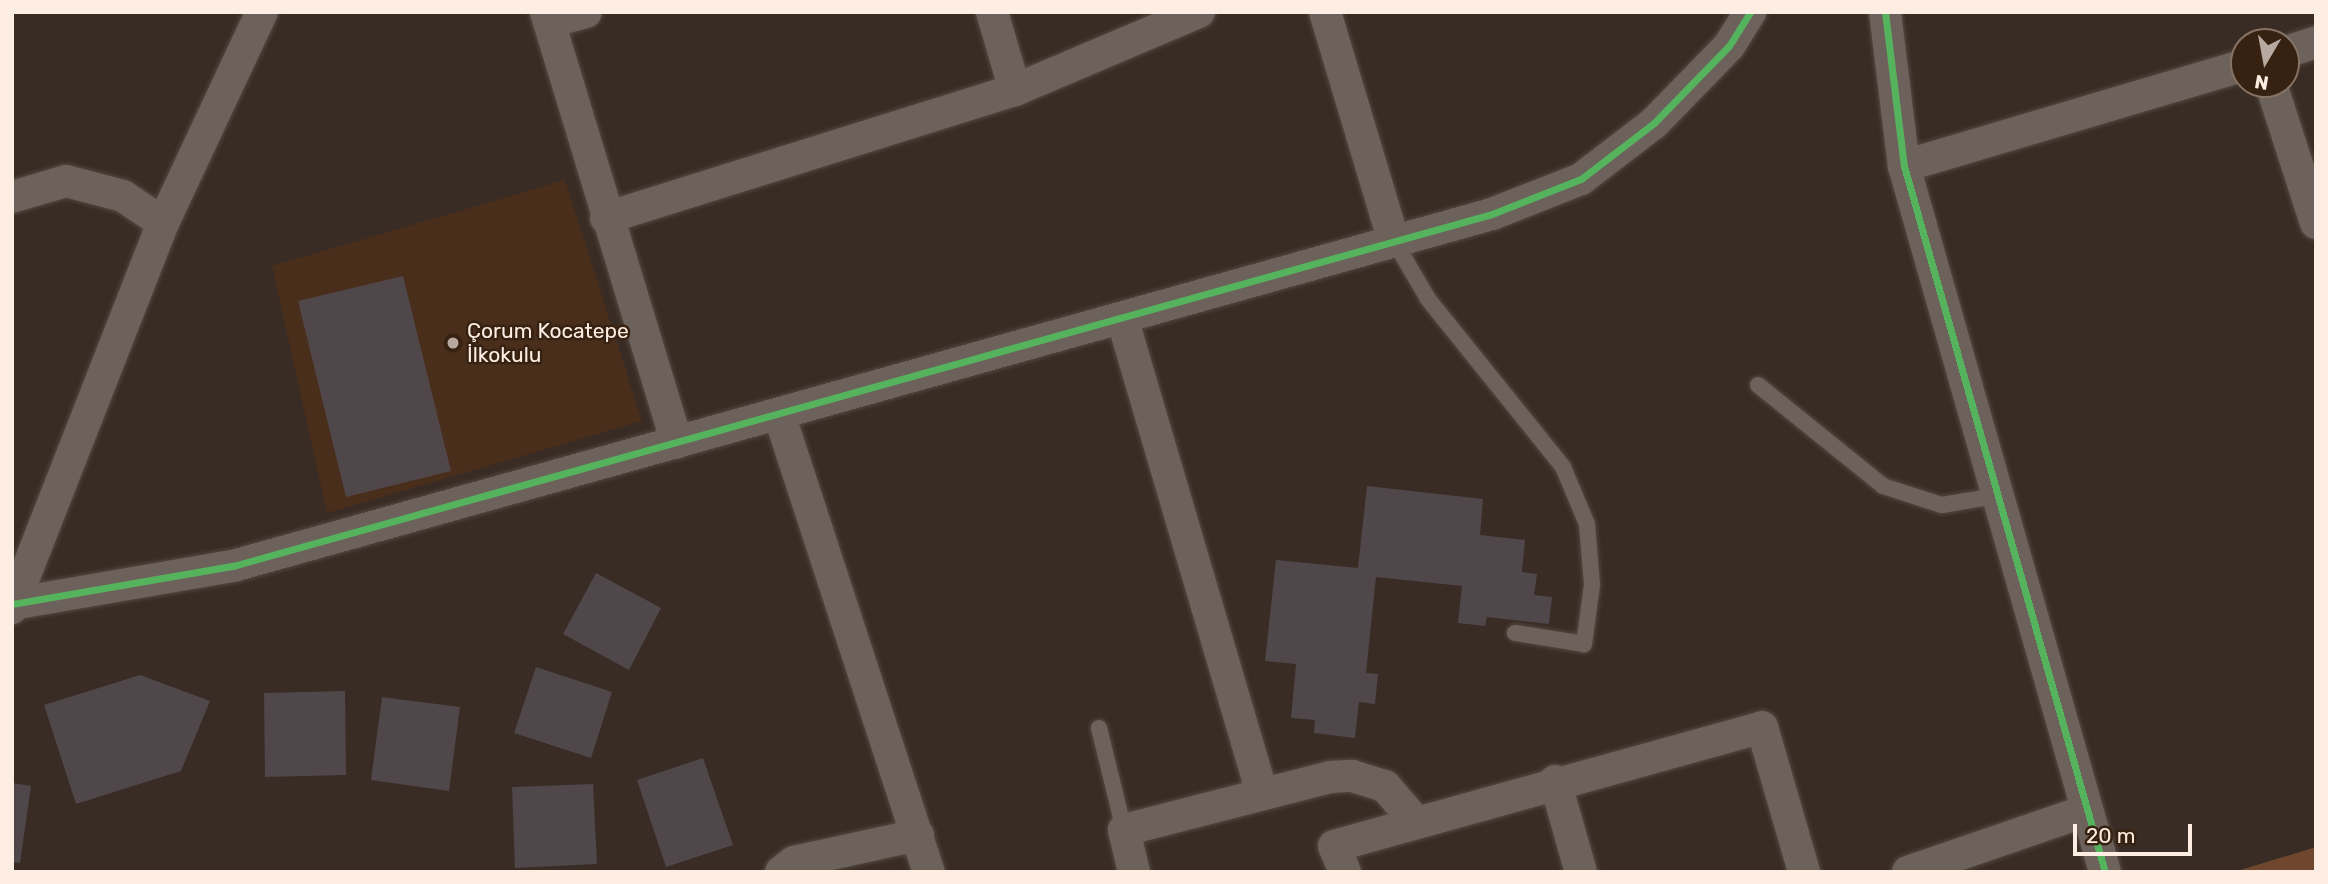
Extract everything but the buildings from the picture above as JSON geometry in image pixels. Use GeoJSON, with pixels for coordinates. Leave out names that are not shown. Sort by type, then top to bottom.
{"type":"FeatureCollection","features":[{"type":"Feature","properties":{"kind":"street"},"geometry":{"type":"LineString","coordinates":[[13,605],[163,223],[262,12]]}},
{"type":"Feature","properties":{"kind":"street"},"geometry":{"type":"LineString","coordinates":[[586,12],[547,17],[606,218],[677,443]]}},
{"type":"Feature","properties":{"kind":"street"},"geometry":{"type":"LineString","coordinates":[[992,12],[1015,90]]}},
{"type":"Feature","properties":{"kind":"street"},"geometry":{"type":"LineString","coordinates":[[606,218],[1015,90],[1199,12]]}},
{"type":"Feature","properties":{"kind":"street"},"geometry":{"type":"LineString","coordinates":[[1325,12],[1393,239]]}},
{"type":"Feature","properties":{"kind":"street"},"geometry":{"type":"LineString","coordinates":[[13,605],[233,566],[1123,321],[1393,239],[1492,214],[1581,178],[1654,123],[1729,46],[1750,12]]}},
{"type":"Feature","properties":{"kind":"street"},"geometry":{"type":"LineString","coordinates":[[1885,12],[1904,166],[2085,811],[2105,872]]}},
{"type":"Feature","properties":{"kind":"street"},"geometry":{"type":"LineString","coordinates":[[1904,166],[2230,69]]}},
{"type":"Feature","properties":{"kind":"street"},"geometry":{"type":"LineString","coordinates":[[2276,98],[2316,223]]}},
{"type":"Feature","properties":{"kind":"street"},"geometry":{"type":"LineString","coordinates":[[12,197],[66,181],[123,196],[163,223]]}},
{"type":"Feature","properties":{"kind":"street"},"geometry":{"type":"LineString","coordinates":[[1123,321],[1261,791]]}},
{"type":"Feature","properties":{"kind":"street"},"geometry":{"type":"LineString","coordinates":[[780,416],[929,872]]}},
{"type":"Feature","properties":{"kind":"street"},"geometry":{"type":"LineString","coordinates":[[1345,872],[1334,846],[1555,781],[1762,727],[1804,872]]}},
{"type":"Feature","properties":{"kind":"street"},"geometry":{"type":"LineString","coordinates":[[1133,872],[1124,830],[1261,791],[1352,776],[1397,794],[1416,822]]}},
{"type":"Feature","properties":{"kind":"street"},"geometry":{"type":"LineString","coordinates":[[1555,781],[1581,872]]}},
{"type":"Feature","properties":{"kind":"street"},"geometry":{"type":"LineString","coordinates":[[1908,872],[2085,811]]}},
{"type":"Feature","properties":{"kind":"street"},"geometry":{"type":"LineString","coordinates":[[781,872],[794,862],[918,835]]}},
{"type":"Feature","properties":{"kind":"lane"},"geometry":{"type":"LineString","coordinates":[[1393,239],[1428,299],[1563,467],[1587,524],[1592,585],[1584,644],[1514,633]]}},
{"type":"Feature","properties":{"kind":"lane"},"geometry":{"type":"LineString","coordinates":[[1758,385],[1883,486],[1942,505],[1996,496]]}},
{"type":"Feature","properties":{"kind":"lane"},"geometry":{"type":"LineString","coordinates":[[1099,728],[1124,830]]}},
{"type":"Feature","properties":{"kind":"shaded area","name":"Çorum Kocatepe İlkokulu"},"geometry":{"type":"Polygon","coordinates":[[[565,180],[642,421],[327,513],[272,266],[565,180]]]}},
{"type":"Feature","properties":{"kind":"shaded area"},"geometry":{"type":"Polygon","coordinates":[[[2316,847],[2316,872],[2234,872],[2316,847]]]}},
{"type":"Feature","properties":{"kind":"cycle path"},"geometry":{"type":"LineString","coordinates":[[12,604],[233,566],[1492,214],[1581,179],[1654,123],[1729,46],[1750,12]]}},
{"type":"Feature","properties":{"kind":"cycle path"},"geometry":{"type":"LineString","coordinates":[[1885,12],[1904,166],[2105,872]]}},
{"type":"Feature","properties":{"kind":"place","name":"Çorum Kocatepe İlkokulu"},"geometry":{"type":"Point","coordinates":[453,343]}}]}
